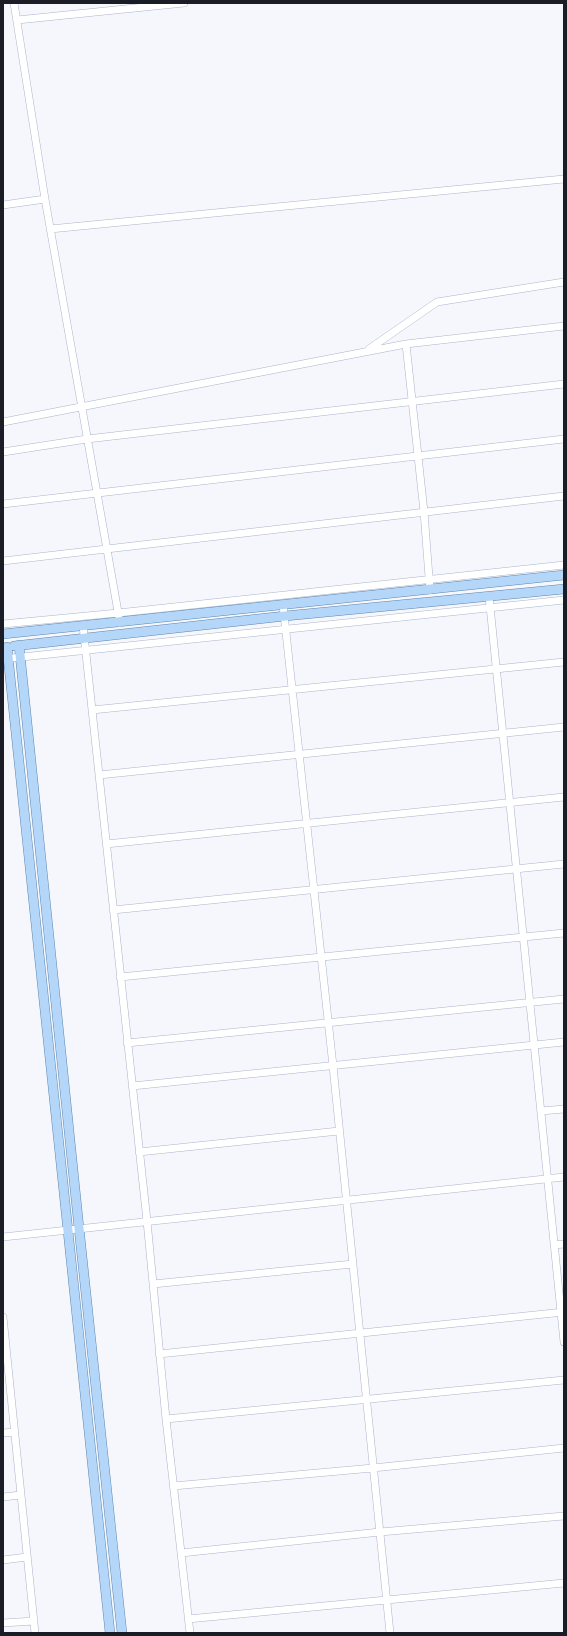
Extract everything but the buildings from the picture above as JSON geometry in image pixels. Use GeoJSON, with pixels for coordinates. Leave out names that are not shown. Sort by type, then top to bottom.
{"type":"FeatureCollection","features":[{"type":"Feature","properties":{"kind":"main road"},"geometry":{"type":"LineString","coordinates":[[3,634],[120,623],[564,575]]}},
{"type":"Feature","properties":{"kind":"main road"},"geometry":{"type":"LineString","coordinates":[[110,1633],[5,647],[285,616],[564,589]]}},
{"type":"Feature","properties":{"kind":"main road"},"geometry":{"type":"LineString","coordinates":[[19,645],[122,1633]]}},
{"type":"Feature","properties":{"kind":"street"},"geometry":{"type":"LineString","coordinates":[[14,3],[50,229],[120,623]]}},
{"type":"Feature","properties":{"kind":"street"},"geometry":{"type":"LineString","coordinates":[[17,20],[184,3]]}},
{"type":"Feature","properties":{"kind":"street"},"geometry":{"type":"LineString","coordinates":[[50,229],[564,180]]}},
{"type":"Feature","properties":{"kind":"street"},"geometry":{"type":"LineString","coordinates":[[3,205],[45,199]]}},
{"type":"Feature","properties":{"kind":"street"},"geometry":{"type":"LineString","coordinates":[[367,350],[437,302],[564,282]]}},
{"type":"Feature","properties":{"kind":"street"},"geometry":{"type":"LineString","coordinates":[[3,422],[367,350],[406,344],[564,326]]}},
{"type":"Feature","properties":{"kind":"street"},"geometry":{"type":"LineString","coordinates":[[406,344],[419,457],[430,590]]}},
{"type":"Feature","properties":{"kind":"street"},"geometry":{"type":"LineString","coordinates":[[3,452],[87,439],[564,384]]}},
{"type":"Feature","properties":{"kind":"street"},"geometry":{"type":"LineString","coordinates":[[3,504],[564,439]]}},
{"type":"Feature","properties":{"kind":"street"},"geometry":{"type":"LineString","coordinates":[[3,561],[564,496]]}},
{"type":"Feature","properties":{"kind":"street"},"geometry":{"type":"LineString","coordinates":[[3,624],[118,614],[564,565]]}},
{"type":"Feature","properties":{"kind":"street"},"geometry":{"type":"LineString","coordinates":[[489,596],[564,1342]]}},
{"type":"Feature","properties":{"kind":"street"},"geometry":{"type":"LineString","coordinates":[[6,659],[564,600]]}},
{"type":"Feature","properties":{"kind":"street"},"geometry":{"type":"LineString","coordinates":[[283,605],[333,1066],[390,1633]]}},
{"type":"Feature","properties":{"kind":"street"},"geometry":{"type":"LineString","coordinates":[[83,626],[147,1221],[173,1486],[190,1633]]}},
{"type":"Feature","properties":{"kind":"street"},"geometry":{"type":"LineString","coordinates":[[92,710],[293,691],[564,662]]}},
{"type":"Feature","properties":{"kind":"street"},"geometry":{"type":"LineString","coordinates":[[99,775],[564,726]]}},
{"type":"Feature","properties":{"kind":"street"},"geometry":{"type":"LineString","coordinates":[[106,844],[564,797]]}},
{"type":"Feature","properties":{"kind":"street"},"geometry":{"type":"LineString","coordinates":[[113,910],[564,864]]}},
{"type":"Feature","properties":{"kind":"street"},"geometry":{"type":"LineString","coordinates":[[120,977],[564,933]]}},
{"type":"Feature","properties":{"kind":"street"},"geometry":{"type":"LineString","coordinates":[[127,1043],[328,1024],[564,999]]}},
{"type":"Feature","properties":{"kind":"street"},"geometry":{"type":"LineString","coordinates":[[132,1086],[564,1042]]}},
{"type":"Feature","properties":{"kind":"street"},"geometry":{"type":"LineString","coordinates":[[541,1111],[564,1109]]}},
{"type":"Feature","properties":{"kind":"street"},"geometry":{"type":"LineString","coordinates":[[139,1152],[339,1131]]}},
{"type":"Feature","properties":{"kind":"street"},"geometry":{"type":"LineString","coordinates":[[3,1237],[346,1199],[564,1177]]}},
{"type":"Feature","properties":{"kind":"street"},"geometry":{"type":"LineString","coordinates":[[554,1245],[564,1244]]}},
{"type":"Feature","properties":{"kind":"street"},"geometry":{"type":"LineString","coordinates":[[153,1284],[353,1264]]}},
{"type":"Feature","properties":{"kind":"street"},"geometry":{"type":"LineString","coordinates":[[160,1354],[562,1312]]}},
{"type":"Feature","properties":{"kind":"street"},"geometry":{"type":"LineString","coordinates":[[3,1317],[6,1369],[15,1432],[35,1633]]}},
{"type":"Feature","properties":{"kind":"street"},"geometry":{"type":"LineString","coordinates":[[166,1418],[564,1380]]}},
{"type":"Feature","properties":{"kind":"street"},"geometry":{"type":"LineString","coordinates":[[3,1433],[15,1432]]}},
{"type":"Feature","properties":{"kind":"street"},"geometry":{"type":"LineString","coordinates":[[173,1486],[373,1468],[564,1448]]}},
{"type":"Feature","properties":{"kind":"street"},"geometry":{"type":"LineString","coordinates":[[3,1497],[21,1495]]}},
{"type":"Feature","properties":{"kind":"street"},"geometry":{"type":"LineString","coordinates":[[181,1553],[380,1532],[564,1516]]}},
{"type":"Feature","properties":{"kind":"street"},"geometry":{"type":"LineString","coordinates":[[3,1560],[27,1557]]}},
{"type":"Feature","properties":{"kind":"street"},"geometry":{"type":"LineString","coordinates":[[188,1619],[564,1583]]}},
{"type":"Feature","properties":{"kind":"street"},"geometry":{"type":"LineString","coordinates":[[3,1623],[34,1621]]}}]}
